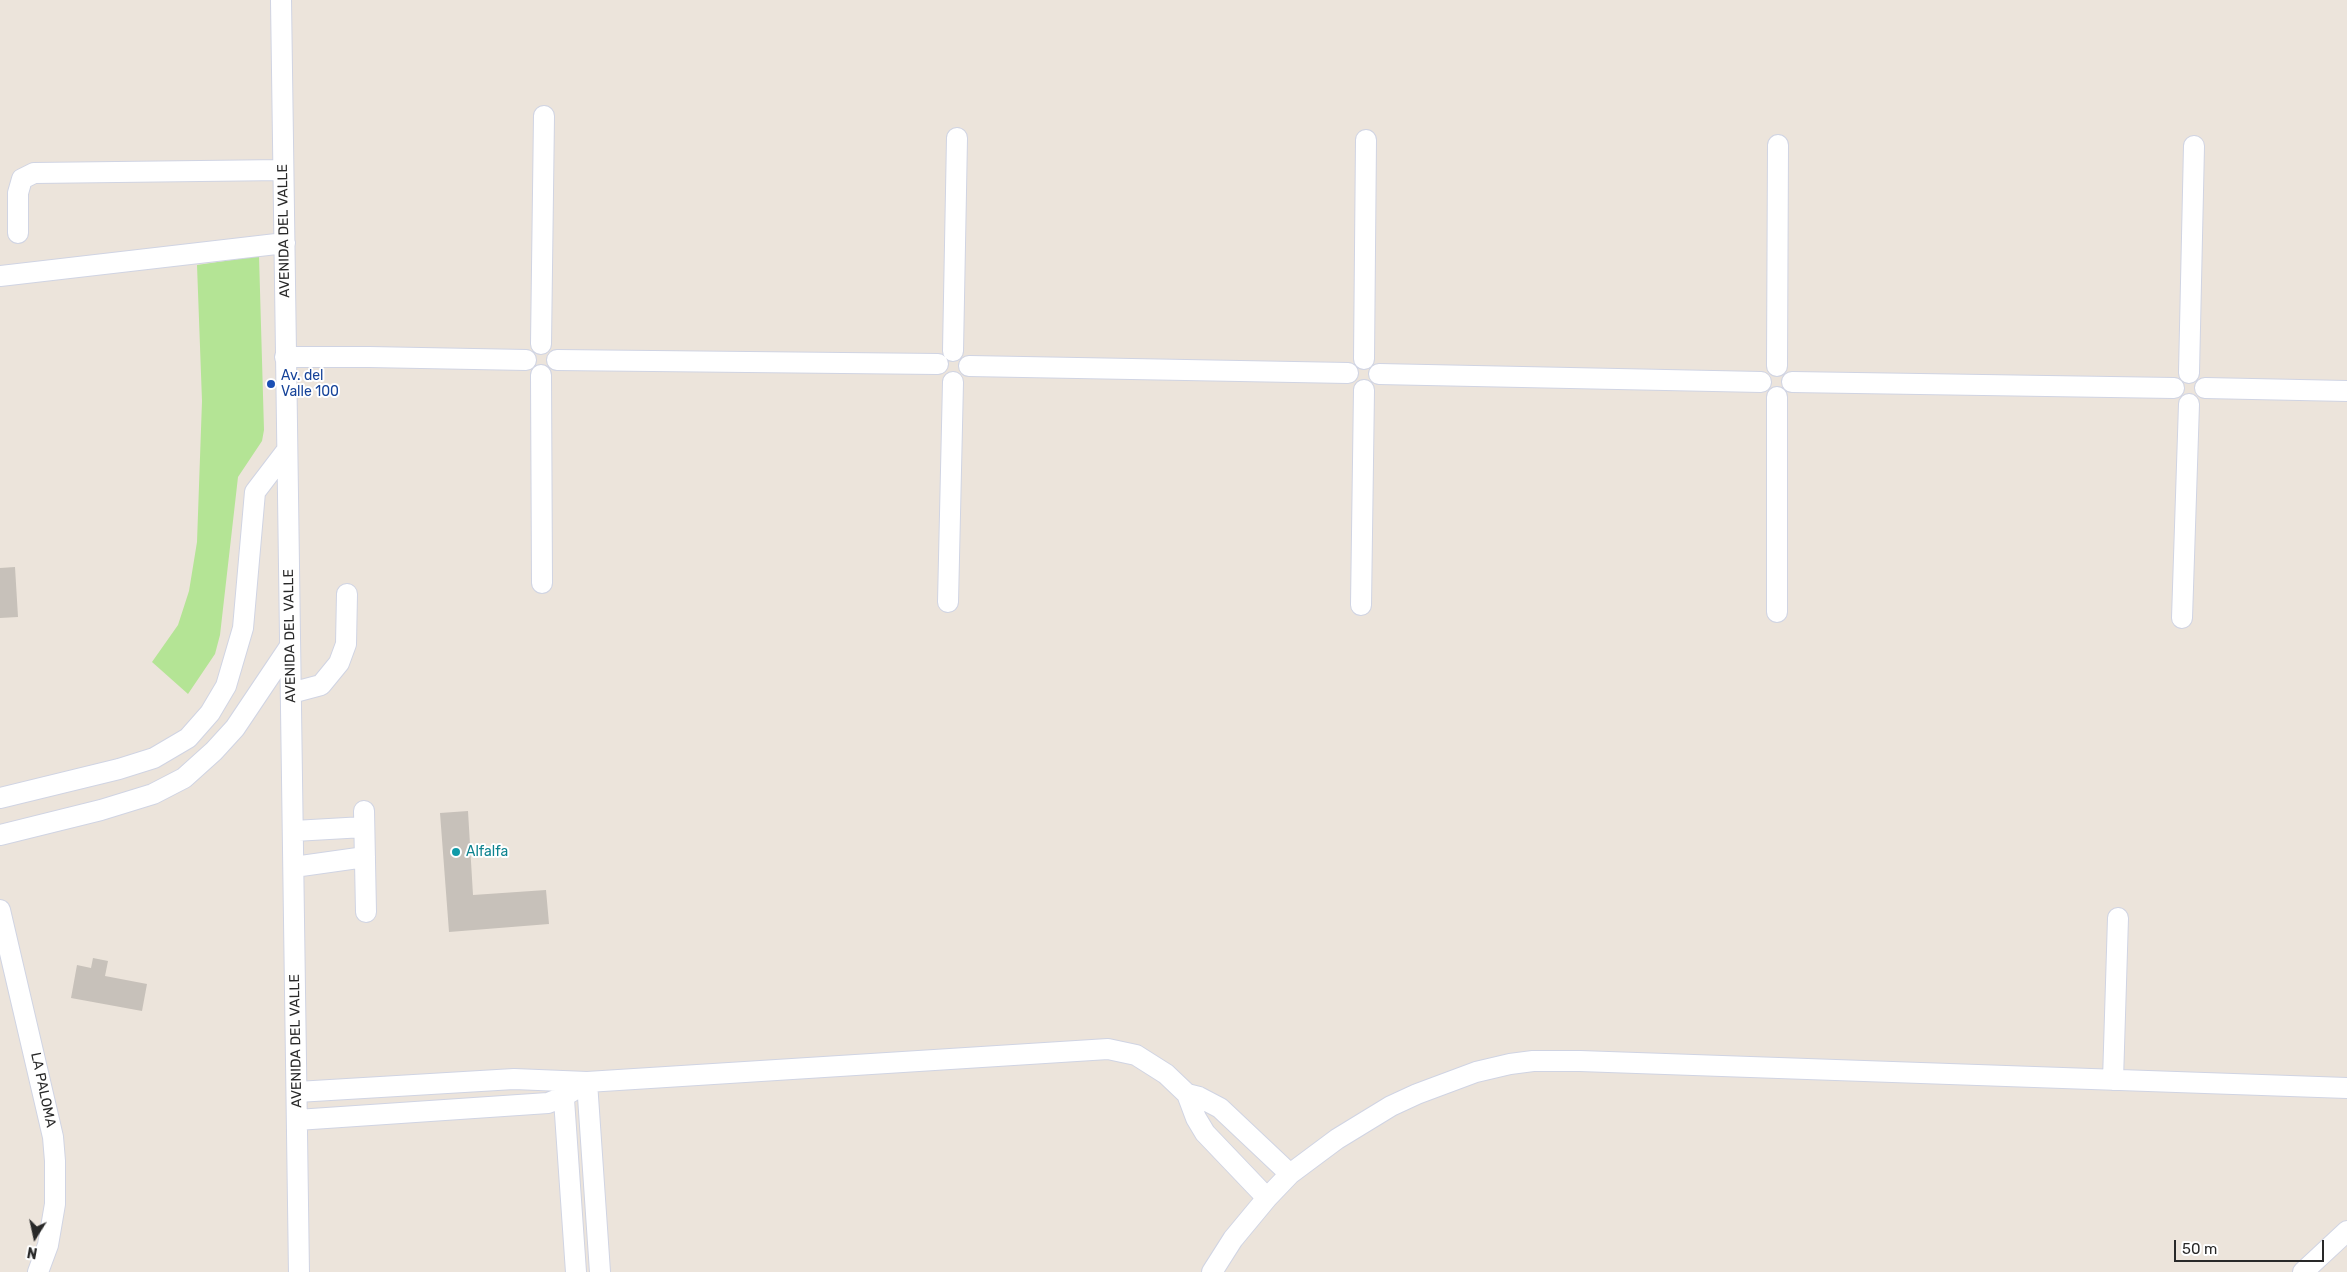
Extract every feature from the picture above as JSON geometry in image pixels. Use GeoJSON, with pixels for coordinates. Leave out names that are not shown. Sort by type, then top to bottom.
{"type":"FeatureCollection","features":[{"type":"Feature","properties":{"kind":"street","name":"AVENIDA DEL VALLE"},"geometry":{"type":"LineString","coordinates":[[281,0],[299,1272]]}},
{"type":"Feature","properties":{"kind":"street"},"geometry":{"type":"LineString","coordinates":[[541,344],[544,116]]}},
{"type":"Feature","properties":{"kind":"street"},"geometry":{"type":"LineString","coordinates":[[953,351],[957,138]]}},
{"type":"Feature","properties":{"kind":"street"},"geometry":{"type":"LineString","coordinates":[[1364,359],[1366,140]]}},
{"type":"Feature","properties":{"kind":"street"},"geometry":{"type":"LineString","coordinates":[[1777,366],[1778,145]]}},
{"type":"Feature","properties":{"kind":"street"},"geometry":{"type":"LineString","coordinates":[[2189,373],[2194,146]]}},
{"type":"Feature","properties":{"kind":"street"},"geometry":{"type":"LineString","coordinates":[[18,233],[18,193],[22,179],[34,173],[283,170]]}},
{"type":"Feature","properties":{"kind":"street"},"geometry":{"type":"LineString","coordinates":[[0,276],[285,242]]}},
{"type":"Feature","properties":{"kind":"street"},"geometry":{"type":"LineString","coordinates":[[541,344],[551,347],[557,360],[554,369],[542,375],[532,372],[526,360],[529,351],[541,344]]}},
{"type":"Feature","properties":{"kind":"street"},"geometry":{"type":"LineString","coordinates":[[953,351],[966,357],[969,366],[963,379],[953,382],[940,375],[938,364],[945,354],[953,351]]}},
{"type":"Feature","properties":{"kind":"street"},"geometry":{"type":"LineString","coordinates":[[285,357],[526,360]]}},
{"type":"Feature","properties":{"kind":"street"},"geometry":{"type":"LineString","coordinates":[[1364,359],[1372,362],[1379,374],[1376,383],[1364,390],[1354,387],[1348,373],[1355,362],[1364,359]]}},
{"type":"Feature","properties":{"kind":"street"},"geometry":{"type":"LineString","coordinates":[[557,360],[938,364]]}},
{"type":"Feature","properties":{"kind":"street"},"geometry":{"type":"LineString","coordinates":[[969,366],[1348,373]]}},
{"type":"Feature","properties":{"kind":"street"},"geometry":{"type":"LineString","coordinates":[[1777,366],[1786,369],[1792,382],[1789,391],[1777,397],[1764,391],[1761,382],[1764,373],[1777,366]]}},
{"type":"Feature","properties":{"kind":"street"},"geometry":{"type":"LineString","coordinates":[[2189,373],[2202,379],[2204,388],[2198,401],[2189,404],[2177,397],[2174,388],[2177,379],[2189,373]]}},
{"type":"Feature","properties":{"kind":"street"},"geometry":{"type":"LineString","coordinates":[[1379,374],[1761,382]]}},
{"type":"Feature","properties":{"kind":"street"},"geometry":{"type":"LineString","coordinates":[[542,375],[542,583]]}},
{"type":"Feature","properties":{"kind":"street"},"geometry":{"type":"LineString","coordinates":[[948,602],[953,382]]}},
{"type":"Feature","properties":{"kind":"street"},"geometry":{"type":"LineString","coordinates":[[1792,382],[2174,388]]}},
{"type":"Feature","properties":{"kind":"street"},"geometry":{"type":"LineString","coordinates":[[2204,388],[2347,391]]}},
{"type":"Feature","properties":{"kind":"street"},"geometry":{"type":"LineString","coordinates":[[1361,605],[1364,390]]}},
{"type":"Feature","properties":{"kind":"street"},"geometry":{"type":"LineString","coordinates":[[1777,397],[1777,612]]}},
{"type":"Feature","properties":{"kind":"street"},"geometry":{"type":"LineString","coordinates":[[2182,618],[2189,404]]}},
{"type":"Feature","properties":{"kind":"street"},"geometry":{"type":"LineString","coordinates":[[0,798],[137,764],[175,747],[201,724],[226,686],[238,650],[246,602],[255,492],[287,450]]}},
{"type":"Feature","properties":{"kind":"street"},"geometry":{"type":"LineString","coordinates":[[291,693],[322,685],[339,663],[346,644],[346,594]]}},
{"type":"Feature","properties":{"kind":"street"},"geometry":{"type":"LineString","coordinates":[[0,835],[153,794],[178,782],[204,761],[235,728],[290,646]]}},
{"type":"Feature","properties":{"kind":"street"},"geometry":{"type":"LineString","coordinates":[[294,832],[364,819],[366,912]]}},
{"type":"Feature","properties":{"kind":"street"},"geometry":{"type":"LineString","coordinates":[[294,867],[365,857]]}},
{"type":"Feature","properties":{"kind":"street","name":"LA PALOMA"},"geometry":{"type":"LineString","coordinates":[[0,910],[53,1137],[55,1204],[48,1245],[38,1272]]}},
{"type":"Feature","properties":{"kind":"street"},"geometry":{"type":"LineString","coordinates":[[2114,1080],[2118,918]]}},
{"type":"Feature","properties":{"kind":"street"},"geometry":{"type":"LineString","coordinates":[[298,1120],[548,1103],[563,1089],[587,1082],[1108,1049],[1122,1051],[1146,1060],[1166,1074],[1187,1094],[1193,1112],[1205,1133],[1267,1198]]}},
{"type":"Feature","properties":{"kind":"street"},"geometry":{"type":"LineString","coordinates":[[1212,1272],[1233,1240],[1267,1198],[1290,1174],[1364,1121],[1417,1094],[1493,1068],[1533,1061],[1599,1061],[2347,1088]]}},
{"type":"Feature","properties":{"kind":"street"},"geometry":{"type":"LineString","coordinates":[[297,1092],[514,1079],[563,1089]]}},
{"type":"Feature","properties":{"kind":"street"},"geometry":{"type":"LineString","coordinates":[[587,1082],[600,1272]]}},
{"type":"Feature","properties":{"kind":"street"},"geometry":{"type":"LineString","coordinates":[[563,1089],[576,1272]]}},
{"type":"Feature","properties":{"kind":"street"},"geometry":{"type":"LineString","coordinates":[[1187,1094],[1199,1097],[1220,1108],[1290,1174]]}},
{"type":"Feature","properties":{"kind":"street"},"geometry":{"type":"LineString","coordinates":[[2303,1272],[2347,1231]]}},
{"type":"Feature","properties":{"kind":"green space"},"geometry":{"type":"Polygon","coordinates":[[[259,256],[264,430],[262,441],[238,477],[220,635],[215,654],[188,694],[152,662],[178,625],[189,591],[197,542],[202,401],[197,265],[259,256]]]}},
{"type":"Feature","properties":{"kind":"building"},"geometry":{"type":"Polygon","coordinates":[[[15,567],[18,617],[0,618],[0,568],[15,567]]]}},
{"type":"Feature","properties":{"kind":"building","name":"Alfalfa"},"geometry":{"type":"Polygon","coordinates":[[[468,811],[473,895],[546,890],[549,924],[449,932],[440,813],[468,811]]]}},
{"type":"Feature","properties":{"kind":"building"},"geometry":{"type":"Polygon","coordinates":[[[93,958],[108,961],[105,976],[147,984],[142,1011],[71,998],[77,965],[91,968],[93,958]]]}},
{"type":"Feature","properties":{"kind":"place","name":"Av. del Valle 100"},"geometry":{"type":"Point","coordinates":[271,384]}},
{"type":"Feature","properties":{"kind":"place","name":"Alfalfa"},"geometry":{"type":"Point","coordinates":[456,852]}}]}
